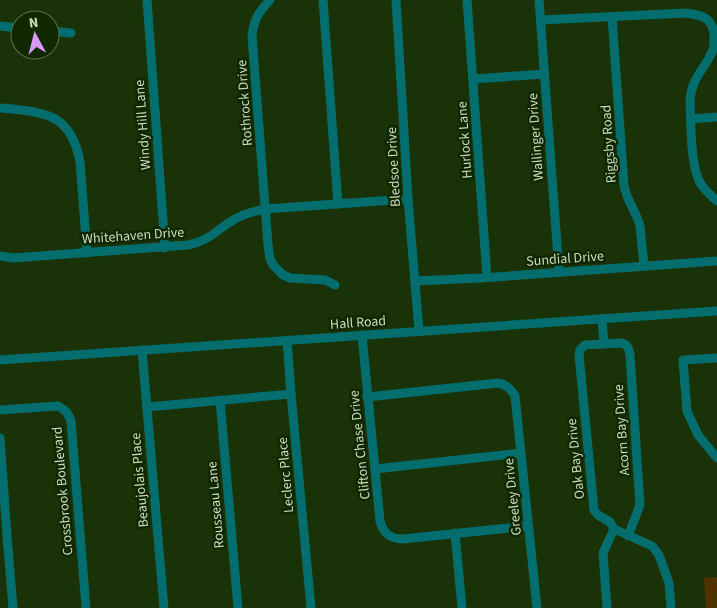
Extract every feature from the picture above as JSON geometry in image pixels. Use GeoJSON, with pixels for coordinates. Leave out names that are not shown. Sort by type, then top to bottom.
{"type":"FeatureCollection","features":[{"type":"Feature","properties":{"kind":"street","name":"Windy Hill Lane"},"geometry":{"type":"LineString","coordinates":[[147,0],[165,248]]}},
{"type":"Feature","properties":{"kind":"street","name":"Rothrock Drive"},"geometry":{"type":"LineString","coordinates":[[270,0],[257,15],[254,21],[252,36],[269,251],[273,265],[278,271],[290,278],[325,280],[335,285]]}},
{"type":"Feature","properties":{"kind":"street"},"geometry":{"type":"LineString","coordinates":[[323,0],[338,204]]}},
{"type":"Feature","properties":{"kind":"street","name":"Bledsoe Drive"},"geometry":{"type":"LineString","coordinates":[[396,0],[408,199],[419,331]]}},
{"type":"Feature","properties":{"kind":"street","name":"Hurlock Lane"},"geometry":{"type":"LineString","coordinates":[[467,0],[487,277]]}},
{"type":"Feature","properties":{"kind":"street","name":"Wallinger Drive"},"geometry":{"type":"LineString","coordinates":[[539,0],[559,272]]}},
{"type":"Feature","properties":{"kind":"street"},"geometry":{"type":"LineString","coordinates":[[540,20],[686,13],[708,19],[713,29],[713,49],[690,91],[690,100],[696,174],[700,183],[717,201]]}},
{"type":"Feature","properties":{"kind":"street","name":"Riggsby Road"},"geometry":{"type":"LineString","coordinates":[[612,17],[624,185],[628,200],[639,220],[644,266]]}},
{"type":"Feature","properties":{"kind":"street"},"geometry":{"type":"LineString","coordinates":[[60,32],[71,33]]}},
{"type":"Feature","properties":{"kind":"street"},"geometry":{"type":"LineString","coordinates":[[473,79],[544,74]]}},
{"type":"Feature","properties":{"kind":"street"},"geometry":{"type":"LineString","coordinates":[[0,108],[42,113],[58,121],[70,133],[78,149],[80,162],[87,253]]}},
{"type":"Feature","properties":{"kind":"street"},"geometry":{"type":"LineString","coordinates":[[691,119],[717,117]]}},
{"type":"Feature","properties":{"kind":"street","name":"Whitehaven Drive"},"geometry":{"type":"LineString","coordinates":[[0,256],[13,258],[165,248],[198,243],[236,219],[255,211],[408,199]]}},
{"type":"Feature","properties":{"kind":"street","name":"Sundial Drive"},"geometry":{"type":"LineString","coordinates":[[415,281],[717,261]]}},
{"type":"Feature","properties":{"kind":"street","name":"Hall Road"},"geometry":{"type":"LineString","coordinates":[[0,360],[717,311]]}},
{"type":"Feature","properties":{"kind":"street"},"geometry":{"type":"LineString","coordinates":[[602,319],[604,343]]}},
{"type":"Feature","properties":{"kind":"street","name":"Clifton Chase Drive"},"geometry":{"type":"LineString","coordinates":[[362,335],[382,528],[392,538],[403,539],[455,533]]}},
{"type":"Feature","properties":{"kind":"street","name":"Leclerc Place"},"geometry":{"type":"LineString","coordinates":[[287,340],[311,608]]}},
{"type":"Feature","properties":{"kind":"street","name":"Oak Bay Drive"},"geometry":{"type":"LineString","coordinates":[[604,343],[585,345],[578,355],[594,510],[598,515],[610,522],[614,529],[652,546],[659,555],[669,583],[671,608]]}},
{"type":"Feature","properties":{"kind":"street","name":"Acorn Bay Drive"},"geometry":{"type":"LineString","coordinates":[[604,343],[624,343],[629,349],[630,355],[640,505],[628,536]]}},
{"type":"Feature","properties":{"kind":"street","name":"Beaujolais Place"},"geometry":{"type":"LineString","coordinates":[[142,350],[164,608]]}},
{"type":"Feature","properties":{"kind":"street"},"geometry":{"type":"LineString","coordinates":[[717,358],[683,360],[687,411],[698,435],[717,458]]}},
{"type":"Feature","properties":{"kind":"street","name":"Greeley Drive"},"geometry":{"type":"LineString","coordinates":[[367,397],[498,383],[512,390],[521,453],[537,608]]}},
{"type":"Feature","properties":{"kind":"street"},"geometry":{"type":"LineString","coordinates":[[147,407],[291,394]]}},
{"type":"Feature","properties":{"kind":"street","name":"Rousseau Lane"},"geometry":{"type":"LineString","coordinates":[[220,400],[238,608]]}},
{"type":"Feature","properties":{"kind":"street","name":"Crossbrook Boulevard"},"geometry":{"type":"LineString","coordinates":[[0,410],[58,406],[68,414],[71,421],[86,608]]}},
{"type":"Feature","properties":{"kind":"street"},"geometry":{"type":"LineString","coordinates":[[0,438],[3,536],[13,608]]}},
{"type":"Feature","properties":{"kind":"street"},"geometry":{"type":"LineString","coordinates":[[375,469],[521,453]]}},
{"type":"Feature","properties":{"kind":"street"},"geometry":{"type":"LineString","coordinates":[[462,608],[455,533],[528,526]]}},
{"type":"Feature","properties":{"kind":"street"},"geometry":{"type":"LineString","coordinates":[[607,608],[603,553],[614,529]]}},
{"type":"Feature","properties":{"kind":"shaded area"},"geometry":{"type":"Polygon","coordinates":[[[717,577],[717,608],[706,608],[704,578],[717,577]]]}}]}
